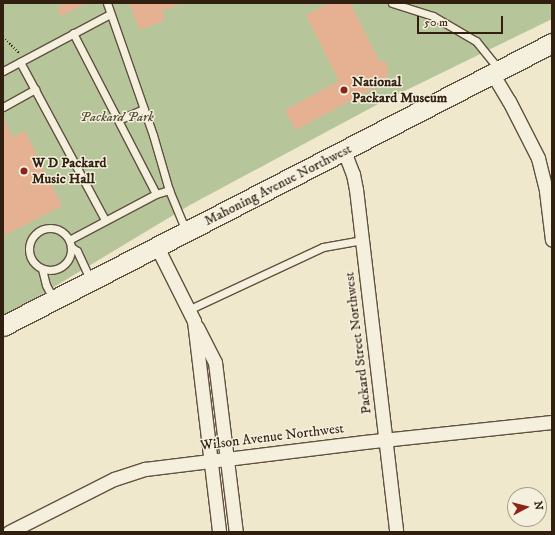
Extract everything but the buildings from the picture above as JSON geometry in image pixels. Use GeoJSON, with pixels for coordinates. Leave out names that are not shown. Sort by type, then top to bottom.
{"type":"FeatureCollection","features":[{"type":"Feature","properties":{"kind":"main road","name":"Mahoning Avenue Northwest"},"geometry":{"type":"LineString","coordinates":[[3,326],[552,43]]}},
{"type":"Feature","properties":{"kind":"street"},"geometry":{"type":"LineString","coordinates":[[495,72],[538,158],[546,191],[552,240]]}},
{"type":"Feature","properties":{"kind":"street","name":"Packard Street Northwest"},"geometry":{"type":"LineString","coordinates":[[344,151],[353,174],[356,189],[396,532]]}},
{"type":"Feature","properties":{"kind":"street"},"geometry":{"type":"LineString","coordinates":[[157,247],[215,362],[236,532]]}},
{"type":"Feature","properties":{"kind":"street"},"geometry":{"type":"LineString","coordinates":[[191,315],[211,460],[219,532]]}},
{"type":"Feature","properties":{"kind":"street","name":"Wilson Avenue Northwest"},"geometry":{"type":"LineString","coordinates":[[9,532],[124,475],[145,469],[227,458],[552,422]]}},
{"type":"Feature","properties":{"kind":"lane"},"geometry":{"type":"LineString","coordinates":[[107,3],[144,109],[169,190],[186,232]]}},
{"type":"Feature","properties":{"kind":"lane"},"geometry":{"type":"LineString","coordinates":[[392,3],[433,16],[476,41],[495,72]]}},
{"type":"Feature","properties":{"kind":"lane"},"geometry":{"type":"LineString","coordinates":[[3,71],[110,14]]}},
{"type":"Feature","properties":{"kind":"lane"},"geometry":{"type":"LineString","coordinates":[[73,33],[156,194]]}},
{"type":"Feature","properties":{"kind":"lane"},"geometry":{"type":"LineString","coordinates":[[22,61],[35,89],[105,220]]}},
{"type":"Feature","properties":{"kind":"lane"},"geometry":{"type":"LineString","coordinates":[[3,107],[35,89]]}},
{"type":"Feature","properties":{"kind":"lane"},"geometry":{"type":"LineString","coordinates":[[118,120],[144,109]]}},
{"type":"Feature","properties":{"kind":"lane"},"geometry":{"type":"LineString","coordinates":[[70,243],[105,220],[156,194],[169,190]]}},
{"type":"Feature","properties":{"kind":"lane"},"geometry":{"type":"LineString","coordinates":[[70,243],[68,261],[63,266],[49,271],[36,265],[29,254],[30,241],[34,235],[39,231],[52,228],[65,234],[77,251],[92,281]]}},
{"type":"Feature","properties":{"kind":"lane"},"geometry":{"type":"LineString","coordinates":[[191,315],[322,247],[362,240]]}},
{"type":"Feature","properties":{"kind":"lane"},"geometry":{"type":"LineString","coordinates":[[42,269],[46,285],[54,300]]}},
{"type":"Feature","properties":{"kind":"path"},"geometry":{"type":"LineString","coordinates":[[3,37],[18,50],[22,61]]}},
{"type":"Feature","properties":{"kind":"green space","name":"Packard Park"},"geometry":{"type":"Polygon","coordinates":[[[3,3],[552,3],[552,19],[380,103],[190,205],[29,302],[3,316],[3,3]]]}},
{"type":"Feature","properties":{"kind":"place","name":"National Packard Museum"},"geometry":{"type":"Point","coordinates":[344,90]}},
{"type":"Feature","properties":{"kind":"place","name":"W D Packard Music Hall"},"geometry":{"type":"Point","coordinates":[24,171]}}]}
